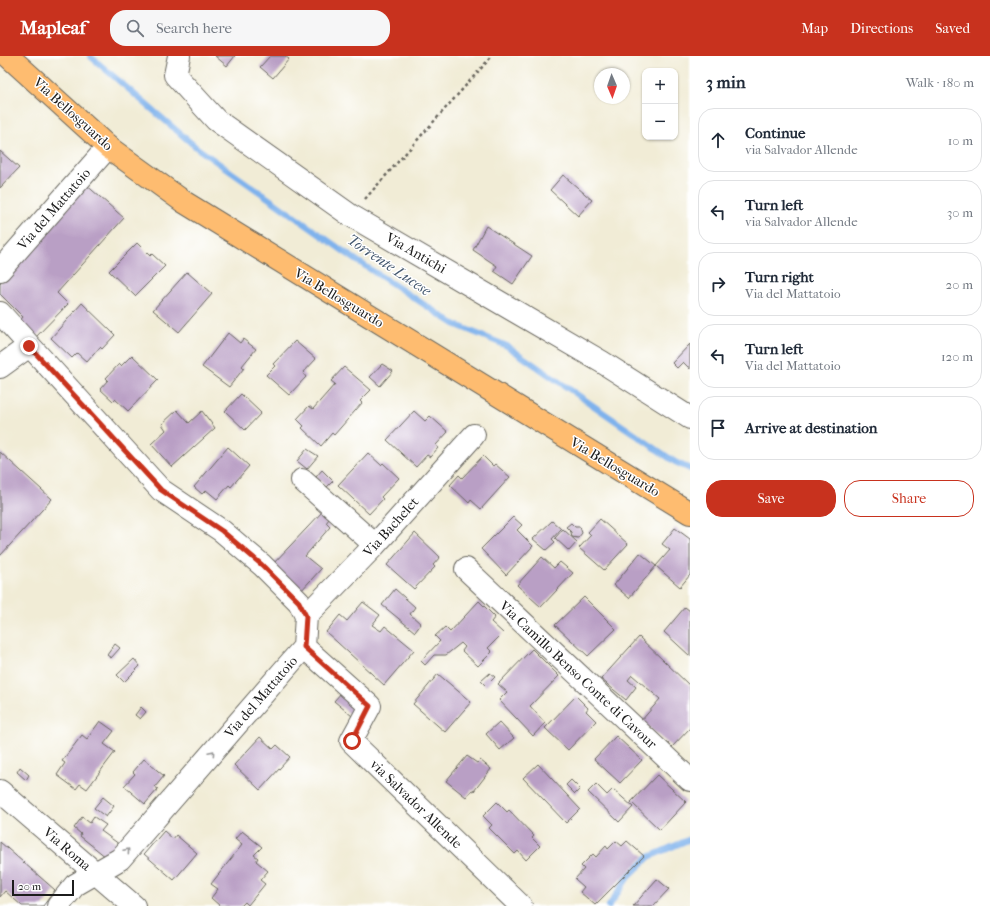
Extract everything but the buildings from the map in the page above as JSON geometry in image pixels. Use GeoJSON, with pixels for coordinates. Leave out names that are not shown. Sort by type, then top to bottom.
{"type":"FeatureCollection","features":[{"type":"Feature","properties":{"kind":"main road","name":"Via Bellosguardo"},"geometry":{"type":"LineString","coordinates":[[8,56],[108,147],[184,202],[690,513]]}},
{"type":"Feature","properties":{"kind":"street","name":"Via Antichi"},"geometry":{"type":"LineString","coordinates":[[178,56],[175,75],[216,120],[350,215],[602,362],[690,418]]}},
{"type":"Feature","properties":{"kind":"street","name":"Via del Mattatoio"},"geometry":{"type":"LineString","coordinates":[[0,270],[108,147]]}},
{"type":"Feature","properties":{"kind":"street"},"geometry":{"type":"LineString","coordinates":[[0,313],[161,490],[222,531],[262,565],[299,602],[306,616]]}},
{"type":"Feature","properties":{"kind":"street"},"geometry":{"type":"LineString","coordinates":[[0,367],[29,346]]}},
{"type":"Feature","properties":{"kind":"street","name":"Via Bachelet"},"geometry":{"type":"LineString","coordinates":[[306,616],[375,545],[474,435]]}},
{"type":"Feature","properties":{"kind":"street"},"geometry":{"type":"LineString","coordinates":[[302,480],[375,545]]}},
{"type":"Feature","properties":{"kind":"street","name":"Via Camillo Benso Conte di Cavour"},"geometry":{"type":"LineString","coordinates":[[466,570],[690,780]]}},
{"type":"Feature","properties":{"kind":"street","name":"Via del Mattatoio"},"geometry":{"type":"LineString","coordinates":[[58,906],[75,885],[120,859],[304,647],[306,616]]}},
{"type":"Feature","properties":{"kind":"street","name":"via Salvador Allende"},"geometry":{"type":"LineString","coordinates":[[304,647],[370,706],[352,741],[521,906]]}},
{"type":"Feature","properties":{"kind":"street","name":"Via Roma"},"geometry":{"type":"LineString","coordinates":[[0,791],[134,906]]}},
{"type":"Feature","properties":{"kind":"path"},"geometry":{"type":"LineString","coordinates":[[350,215],[492,56]]}},
{"type":"Feature","properties":{"kind":"waterway","name":"Torrente Lucese"},"geometry":{"type":"LineString","coordinates":[[90,56],[197,148],[356,260],[454,324],[507,346],[675,462],[690,469]]}},
{"type":"Feature","properties":{"kind":"waterway"},"geometry":{"type":"LineString","coordinates":[[609,906],[628,877],[649,857],[690,839]]}},
{"type":"Feature","properties":{"kind":"route"},"geometry":{"type":"LineString","coordinates":[[29,346],[161,490],[222,531],[262,565],[299,602],[306,616],[304,647],[363,698],[370,706],[352,741]]}}]}
